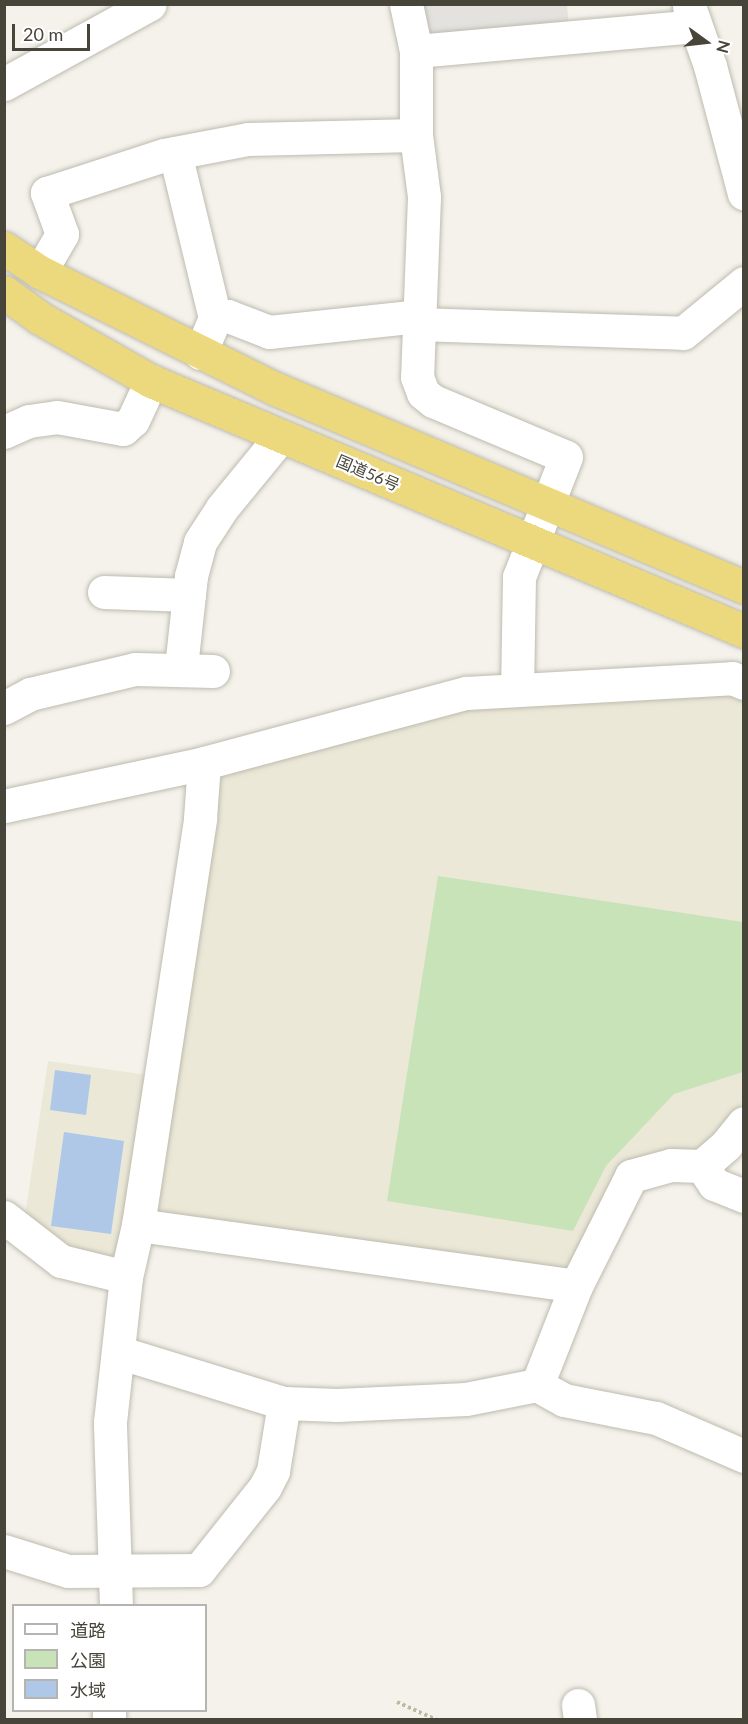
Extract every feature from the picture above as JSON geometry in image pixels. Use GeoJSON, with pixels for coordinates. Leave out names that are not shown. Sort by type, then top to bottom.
{"type":"FeatureCollection","features":[{"type":"Feature","properties":{"kind":"highway"},"geometry":{"type":"LineString","coordinates":[[4,248],[40,272],[200,353],[744,587]]}},
{"type":"Feature","properties":{"kind":"highway","name":"国道56号"},"geometry":{"type":"LineString","coordinates":[[4,292],[40,318],[151,381],[744,631]]}},
{"type":"Feature","properties":{"kind":"street"},"geometry":{"type":"LineString","coordinates":[[4,84],[150,4]]}},
{"type":"Feature","properties":{"kind":"street"},"geometry":{"type":"LineString","coordinates":[[406,4],[416,51],[416,135],[424,197],[417,378],[423,393],[447,408],[566,458],[530,541],[519,577],[518,689]]}},
{"type":"Feature","properties":{"kind":"street"},"geometry":{"type":"LineString","coordinates":[[416,51],[692,15],[744,194]]}},
{"type":"Feature","properties":{"kind":"street"},"geometry":{"type":"LineString","coordinates":[[40,272],[62,234],[47,194],[175,153],[248,139],[416,135]]}},
{"type":"Feature","properties":{"kind":"street"},"geometry":{"type":"LineString","coordinates":[[175,153],[215,318],[200,353]]}},
{"type":"Feature","properties":{"kind":"street"},"geometry":{"type":"LineString","coordinates":[[215,318],[228,316],[269,332],[418,320],[683,333],[744,283]]}},
{"type":"Feature","properties":{"kind":"street"},"geometry":{"type":"LineString","coordinates":[[4,432],[29,421],[57,417],[123,429],[134,420],[151,381]]}},
{"type":"Feature","properties":{"kind":"street"},"geometry":{"type":"LineString","coordinates":[[181,667],[189,595],[200,542],[222,508],[281,436]]}},
{"type":"Feature","properties":{"kind":"street"},"geometry":{"type":"LineString","coordinates":[[104,592],[189,595]]}},
{"type":"Feature","properties":{"kind":"street"},"geometry":{"type":"LineString","coordinates":[[4,708],[30,694],[135,669],[181,667],[213,671]]}},
{"type":"Feature","properties":{"kind":"street"},"geometry":{"type":"LineString","coordinates":[[4,806],[204,762],[374,715],[466,693],[732,678],[744,683]]}},
{"type":"Feature","properties":{"kind":"street"},"geometry":{"type":"LineString","coordinates":[[116,1604],[110,1422],[126,1277],[138,1225],[200,818],[204,762]]}},
{"type":"Feature","properties":{"kind":"street"},"geometry":{"type":"LineString","coordinates":[[537,1385],[576,1286],[631,1176],[671,1165],[702,1166],[715,1156],[744,1123]]}},
{"type":"Feature","properties":{"kind":"street"},"geometry":{"type":"LineString","coordinates":[[702,1166],[714,1184],[744,1196]]}},
{"type":"Feature","properties":{"kind":"street"},"geometry":{"type":"LineString","coordinates":[[4,1217],[61,1261],[126,1277]]}},
{"type":"Feature","properties":{"kind":"street"},"geometry":{"type":"LineString","coordinates":[[138,1225],[576,1286]]}},
{"type":"Feature","properties":{"kind":"street"},"geometry":{"type":"LineString","coordinates":[[118,1352],[284,1403],[337,1405],[466,1399],[537,1385],[564,1400],[656,1418],[744,1456]]}},
{"type":"Feature","properties":{"kind":"street"},"geometry":{"type":"LineString","coordinates":[[4,1551],[68,1571],[199,1570],[265,1487],[273,1471],[284,1403]]}},
{"type":"Feature","properties":{"kind":"path"},"geometry":{"type":"LineString","coordinates":[[397,1702],[437,1719]]}},
{"type":"Feature","properties":{"kind":"shaded area"},"geometry":{"type":"Polygon","coordinates":[[[417,5],[567,5],[569,30],[430,42],[417,5]]]}},
{"type":"Feature","properties":{"kind":"shaded area"},"geometry":{"type":"Polygon","coordinates":[[[732,692],[743,697],[743,1101],[710,1148],[671,1156],[571,1275],[152,1218],[213,772],[465,701],[732,692]]]}},
{"type":"Feature","properties":{"kind":"shaded area"},"geometry":{"type":"Polygon","coordinates":[[[48,1061],[148,1075],[121,1259],[60,1248],[25,1216],[48,1061]]]}},
{"type":"Feature","properties":{"kind":"green space"},"geometry":{"type":"Polygon","coordinates":[[[438,876],[743,922],[743,1072],[674,1094],[606,1166],[573,1231],[387,1201],[438,876]]]}},
{"type":"Feature","properties":{"kind":"water"},"geometry":{"type":"Polygon","coordinates":[[[55,1070],[91,1075],[86,1115],[50,1110],[55,1070]]]}},
{"type":"Feature","properties":{"kind":"water"},"geometry":{"type":"Polygon","coordinates":[[[64,1132],[124,1141],[111,1234],[51,1226],[64,1132]]]}}]}
